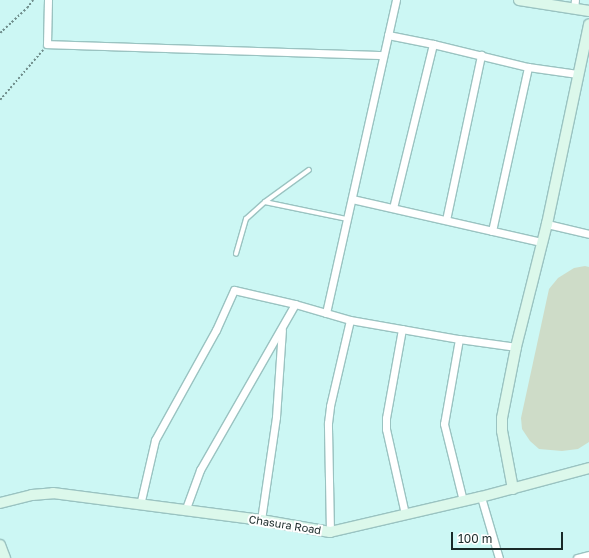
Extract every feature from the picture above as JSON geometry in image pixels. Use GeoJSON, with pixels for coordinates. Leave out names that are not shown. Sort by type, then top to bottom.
{"type":"FeatureCollection","features":[{"type":"Feature","properties":{"kind":"street"},"geometry":{"type":"LineString","coordinates":[[48,0],[47,44],[384,55]]}},
{"type":"Feature","properties":{"kind":"street"},"geometry":{"type":"LineString","coordinates":[[326,313],[396,0]]}},
{"type":"Feature","properties":{"kind":"street"},"geometry":{"type":"LineString","coordinates":[[519,0],[574,4],[589,11]]}},
{"type":"Feature","properties":{"kind":"street"},"geometry":{"type":"LineString","coordinates":[[513,489],[502,431],[502,418],[516,347],[546,224],[589,24]]}},
{"type":"Feature","properties":{"kind":"street"},"geometry":{"type":"LineString","coordinates":[[388,35],[433,44],[528,68],[578,74]]}},
{"type":"Feature","properties":{"kind":"street"},"geometry":{"type":"LineString","coordinates":[[393,208],[433,44]]}},
{"type":"Feature","properties":{"kind":"street"},"geometry":{"type":"LineString","coordinates":[[446,220],[481,56]]}},
{"type":"Feature","properties":{"kind":"street"},"geometry":{"type":"LineString","coordinates":[[492,231],[528,68]]}},
{"type":"Feature","properties":{"kind":"street"},"geometry":{"type":"LineString","coordinates":[[352,199],[541,242]]}},
{"type":"Feature","properties":{"kind":"street"},"geometry":{"type":"LineString","coordinates":[[546,224],[589,234]]}},
{"type":"Feature","properties":{"kind":"street"},"geometry":{"type":"LineString","coordinates":[[140,504],[155,440],[216,330],[234,290],[294,304],[350,320],[459,339],[516,347]]}},
{"type":"Feature","properties":{"kind":"street"},"geometry":{"type":"LineString","coordinates":[[185,511],[200,470],[282,328],[294,304]]}},
{"type":"Feature","properties":{"kind":"street"},"geometry":{"type":"LineString","coordinates":[[330,532],[328,424],[330,406],[350,320]]}},
{"type":"Feature","properties":{"kind":"street"},"geometry":{"type":"LineString","coordinates":[[261,520],[276,417],[282,328]]}},
{"type":"Feature","properties":{"kind":"street"},"geometry":{"type":"LineString","coordinates":[[402,329],[386,418],[386,429],[405,514]]}},
{"type":"Feature","properties":{"kind":"street"},"geometry":{"type":"LineString","coordinates":[[459,339],[444,424],[463,501]]}},
{"type":"Feature","properties":{"kind":"street","name":"Chasura Road"},"geometry":{"type":"LineString","coordinates":[[0,503],[32,495],[53,493],[261,520],[330,532],[481,498],[589,468]]}},
{"type":"Feature","properties":{"kind":"street"},"geometry":{"type":"LineString","coordinates":[[481,498],[499,558]]}},
{"type":"Feature","properties":{"kind":"street"},"geometry":{"type":"LineString","coordinates":[[0,545],[5,558]]}},
{"type":"Feature","properties":{"kind":"street"},"geometry":{"type":"LineString","coordinates":[[577,558],[589,555]]}},
{"type":"Feature","properties":{"kind":"lane"},"geometry":{"type":"LineString","coordinates":[[236,254],[246,219],[264,202],[309,170]]}},
{"type":"Feature","properties":{"kind":"lane"},"geometry":{"type":"LineString","coordinates":[[264,202],[347,219]]}},
{"type":"Feature","properties":{"kind":"path"},"geometry":{"type":"LineString","coordinates":[[0,33],[27,8],[33,0]]}},
{"type":"Feature","properties":{"kind":"path"},"geometry":{"type":"LineString","coordinates":[[0,100],[47,44]]}},
{"type":"Feature","properties":{"kind":"green space"},"geometry":{"type":"Polygon","coordinates":[[[585,266],[589,267],[589,442],[578,449],[562,451],[539,449],[530,441],[522,429],[521,418],[549,289],[558,278],[574,268],[585,266]]]}}]}
